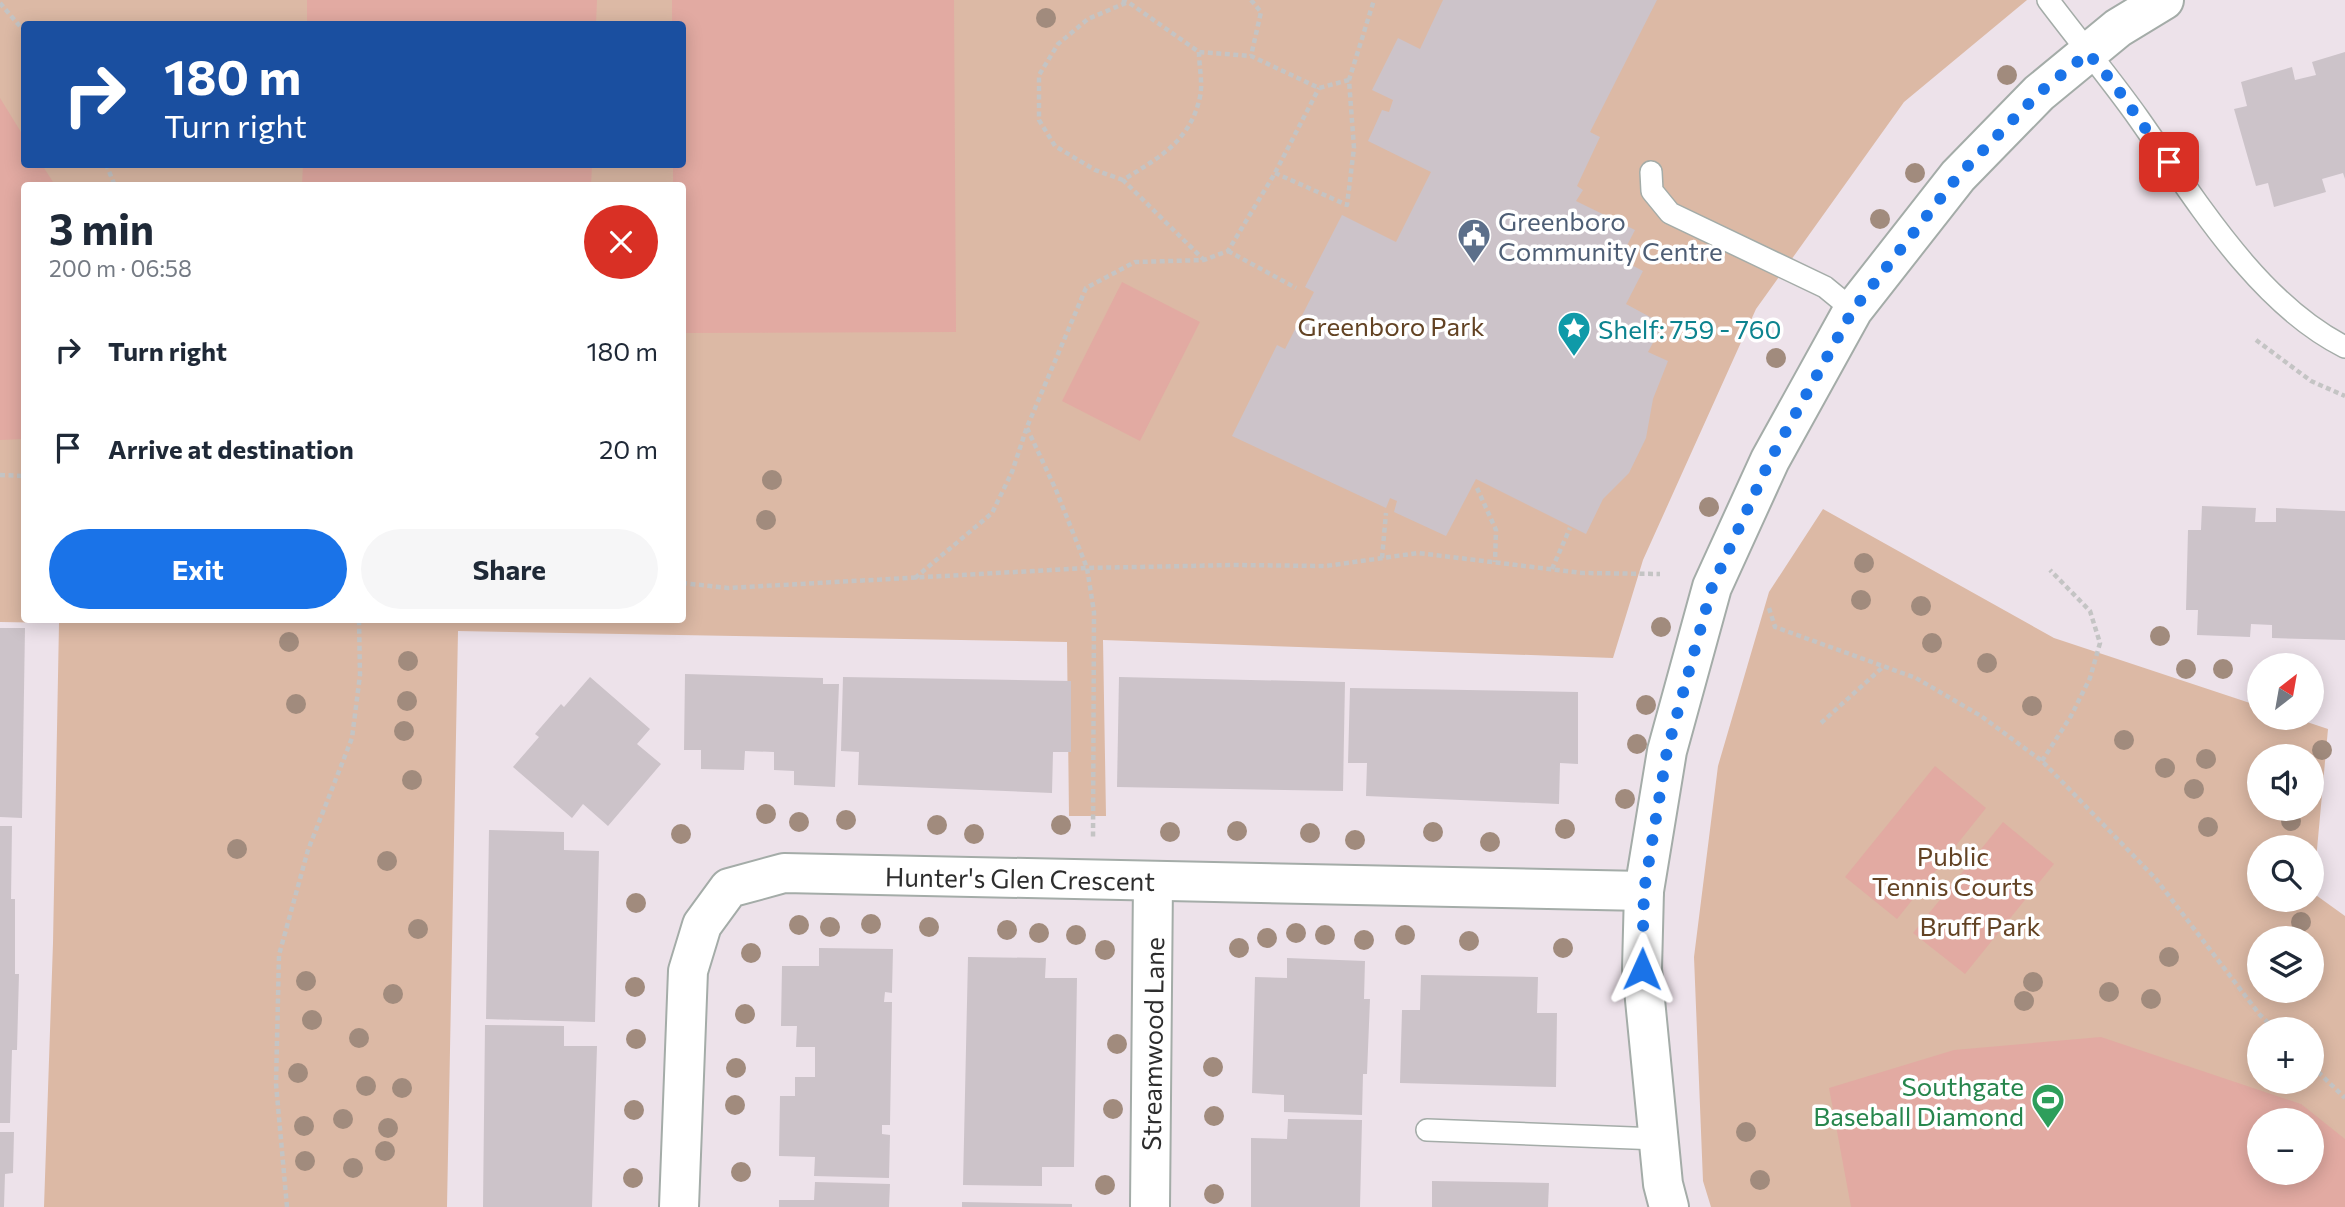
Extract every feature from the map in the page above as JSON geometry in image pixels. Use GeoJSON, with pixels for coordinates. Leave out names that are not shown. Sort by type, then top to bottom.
{"type":"FeatureCollection","features":[{"type":"Feature","properties":{"kind":"street"},"geometry":{"type":"LineString","coordinates":[[1669,1207],[1663,1184],[1642,969],[1644,891],[1667,751],[1712,587],[1770,460],[1853,310],[1958,176],[2039,93],[2118,28],[2164,0]]}},
{"type":"Feature","properties":{"kind":"street","name":"Hunter's Glen Crescent"},"geometry":{"type":"LineString","coordinates":[[679,1207],[688,971],[702,925],[729,888],[784,873],[1644,891]]}},
{"type":"Feature","properties":{"kind":"street","name":"Streamwood Lane"},"geometry":{"type":"LineString","coordinates":[[1150,1207],[1153,881]]}},
{"type":"Feature","properties":{"kind":"lane"},"geometry":{"type":"LineString","coordinates":[[2048,0],[2114,84],[2222,237],[2274,294],[2321,335],[2345,346]]}},
{"type":"Feature","properties":{"kind":"lane"},"geometry":{"type":"LineString","coordinates":[[1651,173],[1652,191],[1670,213],[1825,287],[1853,310]]}},
{"type":"Feature","properties":{"kind":"lane"},"geometry":{"type":"LineString","coordinates":[[1427,1130],[1658,1139]]}},
{"type":"Feature","properties":{"kind":"path"},"geometry":{"type":"LineString","coordinates":[[1122,0],[1199,52],[1251,56],[1320,89],[1349,80]]}},
{"type":"Feature","properties":{"kind":"path"},"geometry":{"type":"LineString","coordinates":[[1251,0],[1261,12],[1251,56]]}},
{"type":"Feature","properties":{"kind":"path"},"geometry":{"type":"LineString","coordinates":[[1275,173],[1347,205],[1354,148],[1349,80],[1373,0]]}},
{"type":"Feature","properties":{"kind":"path"},"geometry":{"type":"LineString","coordinates":[[1128,2],[1088,19],[1058,44],[1039,75],[1039,120],[1055,146],[1095,170],[1123,180],[1204,260]]}},
{"type":"Feature","properties":{"kind":"path"},"geometry":{"type":"LineString","coordinates":[[0,3],[21,28]]}},
{"type":"Feature","properties":{"kind":"path"},"geometry":{"type":"LineString","coordinates":[[1123,180],[1169,151],[1185,132],[1200,96],[1199,52]]}},
{"type":"Feature","properties":{"kind":"path"},"geometry":{"type":"LineString","coordinates":[[915,578],[992,513],[1012,472],[1027,427],[1086,288],[1135,262],[1204,260],[1228,251],[1275,173],[1320,89]]}},
{"type":"Feature","properties":{"kind":"path"},"geometry":{"type":"LineString","coordinates":[[1228,251],[1296,289]]}},
{"type":"Feature","properties":{"kind":"path"},"geometry":{"type":"LineString","coordinates":[[2256,340],[2311,381],[2345,396]]}},
{"type":"Feature","properties":{"kind":"path"},"geometry":{"type":"LineString","coordinates":[[1027,427],[1087,568],[1094,612],[1093,880]]}},
{"type":"Feature","properties":{"kind":"path"},"geometry":{"type":"LineString","coordinates":[[0,475],[21,476]]}},
{"type":"Feature","properties":{"kind":"path"},"geometry":{"type":"LineString","coordinates":[[1477,488],[1496,530],[1495,562]]}},
{"type":"Feature","properties":{"kind":"path"},"geometry":{"type":"LineString","coordinates":[[1382,558],[1386,513]]}},
{"type":"Feature","properties":{"kind":"path"},"geometry":{"type":"LineString","coordinates":[[1552,569],[1570,528]]}},
{"type":"Feature","properties":{"kind":"path"},"geometry":{"type":"LineString","coordinates":[[686,583],[729,588],[1087,568],[1326,566],[1418,553],[1582,573],[1660,574]]}},
{"type":"Feature","properties":{"kind":"path"},"geometry":{"type":"LineString","coordinates":[[2042,761],[2071,716],[2090,678],[2100,643],[2090,611],[2050,570]]}},
{"type":"Feature","properties":{"kind":"path"},"geometry":{"type":"LineString","coordinates":[[1769,608],[1775,627],[1916,678],[1981,716],[2042,761],[2156,879],[2263,1017]]}},
{"type":"Feature","properties":{"kind":"path"},"geometry":{"type":"LineString","coordinates":[[286,1207],[275,1084],[279,955],[307,850],[352,738],[360,675],[359,623]]}},
{"type":"Feature","properties":{"kind":"path"},"geometry":{"type":"LineString","coordinates":[[1821,723],[1884,666]]}},
{"type":"Feature","properties":{"kind":"path"},"geometry":{"type":"LineString","coordinates":[[2324,1078],[2345,1098]]}},
{"type":"Feature","properties":{"kind":"green space","name":"Greenboro Park"},"geometry":{"type":"Polygon","coordinates":[[[0,0],[2027,0],[1904,102],[1756,309],[1643,560],[1613,658],[1103,640],[1106,816],[1069,816],[1067,642],[458,631],[447,1207],[44,1207],[53,943],[59,623],[686,623],[686,182],[21,182],[21,622],[0,622],[0,0]]]}},
{"type":"Feature","properties":{"kind":"green space"},"geometry":{"type":"Polygon","coordinates":[[[307,0],[597,0],[596,21],[307,21],[307,0]]]}},
{"type":"Feature","properties":{"kind":"green space"},"geometry":{"type":"Polygon","coordinates":[[[672,0],[954,0],[956,332],[686,333],[686,182],[673,182],[673,168],[686,168],[686,21],[672,21],[672,0]]]}},
{"type":"Feature","properties":{"kind":"green space"},"geometry":{"type":"Polygon","coordinates":[[[0,98],[21,132],[21,168],[44,168],[53,182],[21,182],[21,439],[0,440],[0,98]]]}},
{"type":"Feature","properties":{"kind":"green space"},"geometry":{"type":"Polygon","coordinates":[[[303,168],[592,168],[591,182],[302,182],[303,168]]]}},
{"type":"Feature","properties":{"kind":"green space"},"geometry":{"type":"Polygon","coordinates":[[[1122,282],[1200,322],[1140,441],[1062,401],[1122,282]]]}},
{"type":"Feature","properties":{"kind":"green space","name":"Bruff Park"},"geometry":{"type":"Polygon","coordinates":[[[1823,509],[2054,638],[2247,702],[2247,730],[2328,729],[2324,773],[2324,744],[2247,744],[2247,821],[2320,821],[2318,835],[2247,835],[2247,912],[2324,912],[2324,901],[2345,916],[2345,1207],[1711,1207],[1703,1181],[1694,957],[1718,766],[1769,592],[1823,509]]]}},
{"type":"Feature","properties":{"kind":"green space"},"geometry":{"type":"Polygon","coordinates":[[[1935,766],[1986,808],[1897,919],[1845,877],[1935,766]]]}},
{"type":"Feature","properties":{"kind":"green space"},"geometry":{"type":"Polygon","coordinates":[[[2003,822],[2054,864],[1965,974],[1913,933],[2003,822]]]}},
{"type":"Feature","properties":{"kind":"green space","name":"Southgate Baseball Diamond"},"geometry":{"type":"Polygon","coordinates":[[[2101,1037],[2247,1086],[2247,1094],[2271,1094],[2301,1104],[2306,1108],[2247,1108],[2247,1185],[2324,1185],[2324,1122],[2345,1139],[2345,1207],[1851,1207],[1829,1088],[1954,1050],[2101,1037]]]}},
{"type":"Feature","properties":{"kind":"building","name":"Greenboro Community Centre"},"geometry":{"type":"Polygon","coordinates":[[[1443,0],[1657,0],[1590,132],[1600,137],[1577,186],[1583,190],[1576,201],[1635,230],[1620,259],[1643,271],[1626,304],[1663,324],[1648,352],[1668,361],[1653,399],[1646,438],[1629,473],[1603,499],[1586,534],[1476,479],[1446,536],[1394,512],[1397,501],[1390,498],[1386,508],[1232,436],[1277,345],[1285,349],[1314,292],[1305,287],[1342,215],[1396,242],[1431,172],[1368,141],[1382,110],[1389,112],[1393,100],[1372,90],[1398,38],[1420,49],[1443,0]]]}},
{"type":"Feature","properties":{"kind":"building"},"geometry":{"type":"Polygon","coordinates":[[[2345,52],[2345,179],[2343,173],[2322,179],[2326,192],[2274,207],[2268,183],[2256,186],[2234,109],[2247,106],[2241,82],[2292,67],[2295,80],[2316,75],[2312,62],[2345,52]]]}},
{"type":"Feature","properties":{"kind":"building"},"geometry":{"type":"Polygon","coordinates":[[[2202,506],[2256,508],[2255,522],[2276,522],[2276,508],[2345,511],[2345,640],[2272,638],[2272,625],[2251,624],[2250,637],[2197,635],[2198,610],[2186,610],[2188,530],[2201,530],[2202,506]]]}},
{"type":"Feature","properties":{"kind":"building"},"geometry":{"type":"Polygon","coordinates":[[[0,628],[25,628],[22,818],[0,817],[0,628]]]}},
{"type":"Feature","properties":{"kind":"building"},"geometry":{"type":"Polygon","coordinates":[[[685,674],[823,678],[823,684],[839,684],[835,787],[794,785],[794,771],[774,770],[774,752],[745,751],[744,770],[701,769],[701,750],[684,750],[685,674]]]}},
{"type":"Feature","properties":{"kind":"building"},"geometry":{"type":"Polygon","coordinates":[[[590,677],[650,729],[637,744],[661,764],[608,826],[583,804],[572,818],[513,767],[539,737],[535,734],[561,704],[564,707],[590,677]]]}},
{"type":"Feature","properties":{"kind":"building"},"geometry":{"type":"Polygon","coordinates":[[[843,677],[1071,681],[1071,752],[1053,752],[1052,793],[858,785],[859,752],[841,751],[843,677]]]}},
{"type":"Feature","properties":{"kind":"building"},"geometry":{"type":"Polygon","coordinates":[[[1119,677],[1345,682],[1343,791],[1117,787],[1119,677]]]}},
{"type":"Feature","properties":{"kind":"building"},"geometry":{"type":"Polygon","coordinates":[[[1350,688],[1578,692],[1578,764],[1560,763],[1559,804],[1366,796],[1367,763],[1348,763],[1350,688]]]}},
{"type":"Feature","properties":{"kind":"building"},"geometry":{"type":"Polygon","coordinates":[[[0,826],[12,826],[11,899],[15,899],[15,974],[19,974],[17,1050],[12,1050],[10,1123],[0,1123],[0,826]]]}},
{"type":"Feature","properties":{"kind":"building"},"geometry":{"type":"Polygon","coordinates":[[[489,830],[564,832],[564,850],[599,851],[595,1022],[486,1019],[489,830]]]}},
{"type":"Feature","properties":{"kind":"building"},"geometry":{"type":"Polygon","coordinates":[[[819,948],[893,949],[892,993],[885,992],[884,1002],[892,1002],[890,1125],[882,1125],[882,1134],[890,1135],[889,1178],[814,1176],[815,1157],[779,1156],[780,1096],[795,1096],[795,1077],[815,1077],[815,1047],[796,1047],[797,1026],[781,1026],[782,966],[819,966],[819,948]]]}},
{"type":"Feature","properties":{"kind":"building"},"geometry":{"type":"Polygon","coordinates":[[[968,957],[1046,958],[1045,978],[1077,978],[1074,1167],[1042,1167],[1042,1186],[963,1185],[968,957]]]}},
{"type":"Feature","properties":{"kind":"building"},"geometry":{"type":"Polygon","coordinates":[[[1287,958],[1365,961],[1364,999],[1370,999],[1367,1074],[1363,1074],[1362,1115],[1284,1112],[1284,1095],[1252,1093],[1255,977],[1287,978],[1287,958]]]}},
{"type":"Feature","properties":{"kind":"building"},"geometry":{"type":"Polygon","coordinates":[[[1421,975],[1538,977],[1537,1013],[1557,1013],[1556,1087],[1400,1083],[1402,1010],[1420,1010],[1421,975]]]}},
{"type":"Feature","properties":{"kind":"building"},"geometry":{"type":"Polygon","coordinates":[[[485,1025],[564,1026],[564,1046],[597,1046],[592,1207],[483,1207],[485,1025]]]}},
{"type":"Feature","properties":{"kind":"building"},"geometry":{"type":"Polygon","coordinates":[[[1288,1119],[1362,1120],[1360,1207],[1251,1207],[1251,1138],[1287,1139],[1288,1119]]]}},
{"type":"Feature","properties":{"kind":"building"},"geometry":{"type":"Polygon","coordinates":[[[0,1132],[14,1132],[13,1173],[5,1174],[4,1207],[0,1207],[0,1132]]]}},
{"type":"Feature","properties":{"kind":"building"},"geometry":{"type":"Polygon","coordinates":[[[1432,1181],[1549,1183],[1548,1207],[1432,1207],[1432,1181]]]}},
{"type":"Feature","properties":{"kind":"building"},"geometry":{"type":"Polygon","coordinates":[[[815,1182],[890,1184],[889,1207],[779,1207],[779,1200],[814,1200],[815,1182]]]}},
{"type":"Feature","properties":{"kind":"building"},"geometry":{"type":"Polygon","coordinates":[[[962,1202],[1072,1204],[1072,1207],[962,1207],[962,1202]]]}},
{"type":"Feature","properties":{"kind":"place","name":"Greenboro Community Centre"},"geometry":{"type":"Point","coordinates":[1474,265]}},
{"type":"Feature","properties":{"kind":"place","name":"Shelf: 759 - 760"},"geometry":{"type":"Point","coordinates":[1574,358]}},
{"type":"Feature","properties":{"kind":"place","name":"Southgate Baseball Diamond"},"geometry":{"type":"Point","coordinates":[2048,1130]}},
{"type":"Feature","properties":{"kind":"route"},"geometry":{"type":"LineString","coordinates":[[1642,969],[1644,891],[1667,751],[1712,587],[1770,460],[1853,310],[1958,176],[2039,93],[2088,53],[2114,84],[2169,162]]}},
{"type":"Feature","properties":{"kind":"park label","name":"Public Tennis Courts"},"geometry":{"type":"Point","coordinates":[1953,870]}}]}
